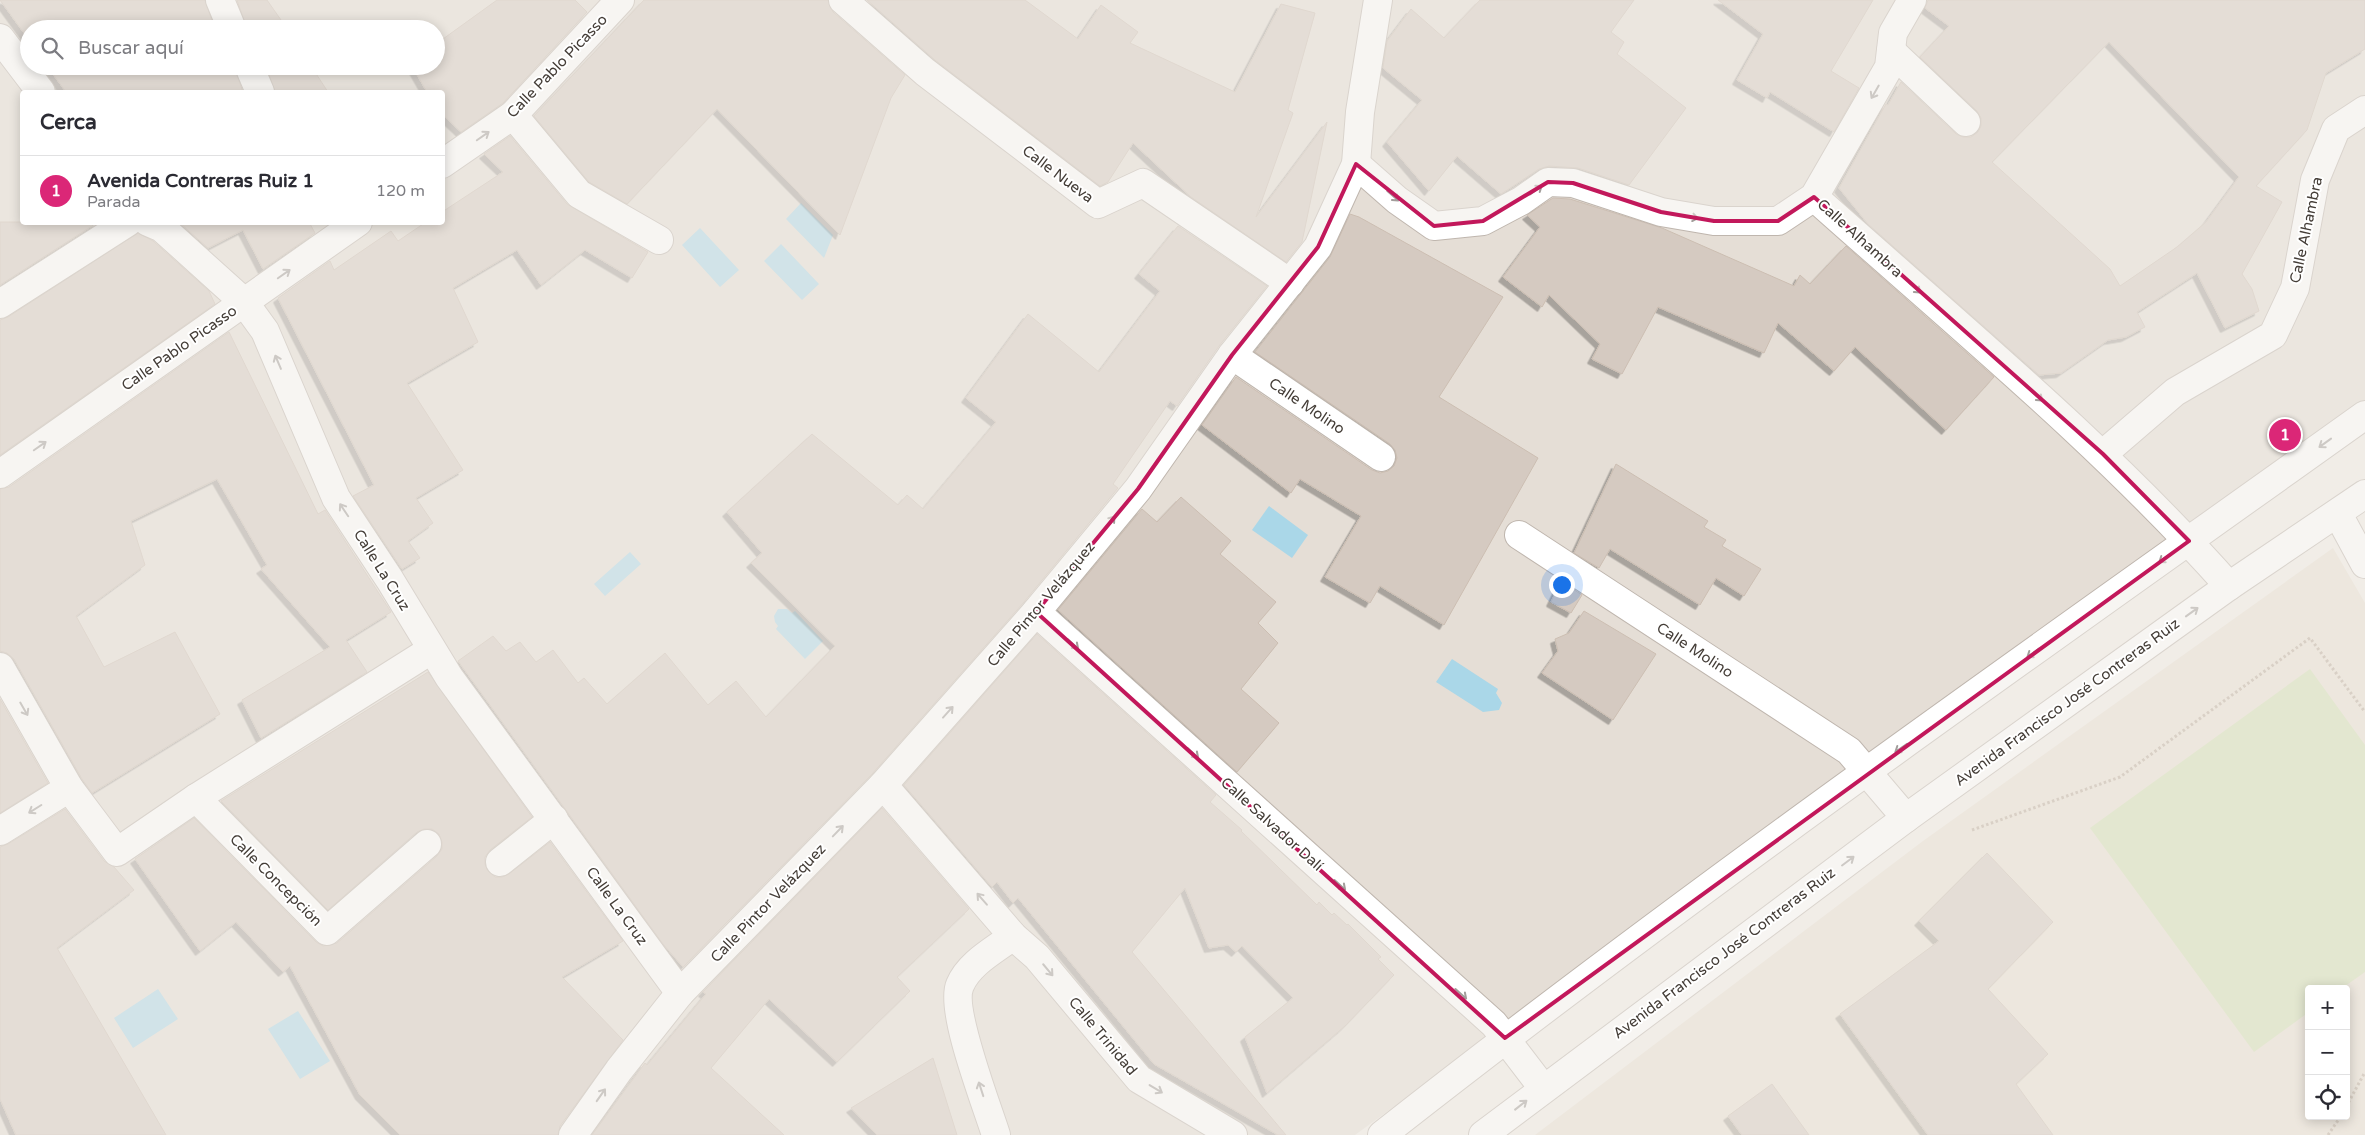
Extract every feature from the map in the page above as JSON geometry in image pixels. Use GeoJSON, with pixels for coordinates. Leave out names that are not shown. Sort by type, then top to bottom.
{"type":"FeatureCollection","features":[{"type":"Feature","properties":{"kind":"street"},"geometry":{"type":"LineString","coordinates":[[220,0],[228,20]]}},
{"type":"Feature","properties":{"kind":"street","name":"Calle Pablo Picasso"},"geometry":{"type":"LineString","coordinates":[[445,162],[513,115],[620,0]]}},
{"type":"Feature","properties":{"kind":"street","name":"Calle Nueva"},"geometry":{"type":"LineString","coordinates":[[842,0],[925,72],[1098,204],[1143,183],[1290,283]]}},
{"type":"Feature","properties":{"kind":"street","name":"Calle Pintor Velázquez"},"geometry":{"type":"LineString","coordinates":[[573,1135],[619,1070],[680,993],[883,785],[1036,612],[1138,489],[1232,355],[1318,247],[1356,164],[1360,112],[1378,0]]}},
{"type":"Feature","properties":{"kind":"street"},"geometry":{"type":"LineString","coordinates":[[1814,197],[1889,67],[1893,33],[1912,0]]}},
{"type":"Feature","properties":{"kind":"street"},"geometry":{"type":"LineString","coordinates":[[0,38],[20,64]]}},
{"type":"Feature","properties":{"kind":"street"},"geometry":{"type":"LineString","coordinates":[[1891,51],[1966,122]]}},
{"type":"Feature","properties":{"kind":"street"},"geometry":{"type":"LineString","coordinates":[[28,75],[39,90]]}},
{"type":"Feature","properties":{"kind":"street"},"geometry":{"type":"LineString","coordinates":[[253,75],[259,90]]}},
{"type":"Feature","properties":{"kind":"street","name":"Calle Alhambra"},"geometry":{"type":"LineString","coordinates":[[2103,454],[2175,392],[2273,335],[2295,288],[2315,180],[2336,129],[2365,110]]}},
{"type":"Feature","properties":{"kind":"street"},"geometry":{"type":"LineString","coordinates":[[513,115],[579,194],[659,240]]}},
{"type":"Feature","properties":{"kind":"street","name":"Calle Alhambra"},"geometry":{"type":"LineString","coordinates":[[1356,164],[1397,200],[1434,226],[1483,221],[1521,201],[1548,182],[1573,183],[1661,212],[1714,221],[1778,221],[1814,197],[2103,454],[2189,541]]}},
{"type":"Feature","properties":{"kind":"street"},"geometry":{"type":"LineString","coordinates":[[0,304],[123,225]]}},
{"type":"Feature","properties":{"kind":"street","name":"Calle La Cruz"},"geometry":{"type":"LineString","coordinates":[[155,225],[162,228],[244,302],[265,331],[336,498],[390,580],[431,650],[680,993]]}},
{"type":"Feature","properties":{"kind":"street","name":"Calle Pablo Picasso"},"geometry":{"type":"LineString","coordinates":[[0,474],[244,302],[323,233],[348,225]]}},
{"type":"Feature","properties":{"kind":"street","name":"Calle Molino"},"geometry":{"type":"LineString","coordinates":[[1232,355],[1381,456]]}},
{"type":"Feature","properties":{"kind":"street"},"geometry":{"type":"LineString","coordinates":[[1382,1135],[1505,1038],[1867,772],[2365,415]]}},
{"type":"Feature","properties":{"kind":"street","name":"Avenida Francisco José Contreras Ruiz"},"geometry":{"type":"LineString","coordinates":[[1483,1135],[1543,1088],[1906,818],[2229,586],[2365,494]]}},
{"type":"Feature","properties":{"kind":"street"},"geometry":{"type":"LineString","coordinates":[[2338,514],[2365,564]]}},
{"type":"Feature","properties":{"kind":"street","name":"Calle Molino"},"geometry":{"type":"LineString","coordinates":[[1518,535],[1849,751],[1867,772]]}},
{"type":"Feature","properties":{"kind":"street"},"geometry":{"type":"LineString","coordinates":[[2189,541],[2229,586]]}},
{"type":"Feature","properties":{"kind":"street","name":"Calle Salvador Dalí"},"geometry":{"type":"LineString","coordinates":[[1036,612],[1494,1024],[1505,1038]]}},
{"type":"Feature","properties":{"kind":"street"},"geometry":{"type":"LineString","coordinates":[[0,667],[69,788],[117,852],[196,798],[431,650]]}},
{"type":"Feature","properties":{"kind":"street"},"geometry":{"type":"LineString","coordinates":[[1867,772],[1906,818]]}},
{"type":"Feature","properties":{"kind":"street","name":"Calle Trinidad"},"geometry":{"type":"LineString","coordinates":[[883,785],[1013,936],[1037,957],[1139,1079],[1233,1135]]}},
{"type":"Feature","properties":{"kind":"street"},"geometry":{"type":"LineString","coordinates":[[0,831],[69,788]]}},
{"type":"Feature","properties":{"kind":"street","name":"Calle Concepción"},"geometry":{"type":"LineString","coordinates":[[196,798],[327,932],[427,844]]}},
{"type":"Feature","properties":{"kind":"street"},"geometry":{"type":"LineString","coordinates":[[500,862],[554,819]]}},
{"type":"Feature","properties":{"kind":"street"},"geometry":{"type":"LineString","coordinates":[[996,1135],[959,1017],[959,986],[970,968],[1013,936]]}},
{"type":"Feature","properties":{"kind":"street"},"geometry":{"type":"LineString","coordinates":[[1505,1038],[1543,1088]]}},
{"type":"Feature","properties":{"kind":"path"},"geometry":{"type":"LineString","coordinates":[[1972,830],[2120,777],[2310,638],[2365,712]]}},
{"type":"Feature","properties":{"kind":"path"},"geometry":{"type":"LineString","coordinates":[[2350,1100],[2365,1072]]}},
{"type":"Feature","properties":{"kind":"path"},"geometry":{"type":"LineString","coordinates":[[2328,1135],[2338,1120]]}},
{"type":"Feature","properties":{"kind":"highlighted area"},"geometry":{"type":"Polygon","coordinates":[[[1356,164],[1434,226],[1483,221],[1548,182],[1573,183],[1661,212],[1714,221],[1778,221],[1814,197],[2103,454],[2189,541],[1505,1038],[1036,612],[1138,489],[1232,355],[1318,247],[1356,164]]]}},
{"type":"Feature","properties":{"kind":"shaded area"},"geometry":{"type":"Polygon","coordinates":[[[0,0],[2365,0],[2365,401],[1355,1135],[0,1135],[0,0]]]}},
{"type":"Feature","properties":{"kind":"shaded area"},"geometry":{"type":"Polygon","coordinates":[[[2333,548],[2365,603],[2365,1135],[1535,1135],[1923,841],[2333,548]]]}},
{"type":"Feature","properties":{"kind":"green space"},"geometry":{"type":"Polygon","coordinates":[[[2310,669],[2365,745],[2365,972],[2347,985],[2305,985],[2305,1015],[2254,1052],[2090,828],[2310,669]]]}},
{"type":"Feature","properties":{"kind":"water"},"geometry":{"type":"Polygon","coordinates":[[[801,203],[833,235],[824,258],[786,219],[801,203]]]}},
{"type":"Feature","properties":{"kind":"water"},"geometry":{"type":"Polygon","coordinates":[[[700,228],[739,270],[720,287],[682,245],[700,228]]]}},
{"type":"Feature","properties":{"kind":"water"},"geometry":{"type":"Polygon","coordinates":[[[781,244],[819,284],[802,300],[764,261],[781,244]]]}},
{"type":"Feature","properties":{"kind":"water"},"geometry":{"type":"Polygon","coordinates":[[[1269,506],[1308,535],[1292,558],[1252,530],[1269,506]]]}},
{"type":"Feature","properties":{"kind":"water"},"geometry":{"type":"Polygon","coordinates":[[[630,552],[641,564],[605,596],[594,584],[630,552]]]}},
{"type":"Feature","properties":{"kind":"water"},"geometry":{"type":"Polygon","coordinates":[[[778,609],[787,609],[792,613],[795,611],[823,641],[805,659],[776,629],[778,626],[774,616],[778,609]]]}},
{"type":"Feature","properties":{"kind":"water"},"geometry":{"type":"Polygon","coordinates":[[[1452,659],[1498,689],[1496,693],[1502,703],[1499,710],[1483,712],[1436,682],[1452,659]]]}},
{"type":"Feature","properties":{"kind":"water"},"geometry":{"type":"Polygon","coordinates":[[[158,989],[178,1019],[133,1048],[114,1018],[158,989]]]}},
{"type":"Feature","properties":{"kind":"water"},"geometry":{"type":"Polygon","coordinates":[[[298,1011],[330,1061],[300,1079],[268,1029],[298,1011]]]}},
{"type":"Feature","properties":{"kind":"building"},"geometry":{"type":"Polygon","coordinates":[[[0,0],[205,0],[212,20],[20,20],[20,28],[0,0]]]}},
{"type":"Feature","properties":{"kind":"building"},"geometry":{"type":"Polygon","coordinates":[[[237,0],[267,0],[281,20],[244,20],[237,0]]]}},
{"type":"Feature","properties":{"kind":"building"},"geometry":{"type":"Polygon","coordinates":[[[497,0],[575,0],[587,12],[503,103],[461,132],[445,117],[445,90],[426,90],[417,75],[445,75],[445,38],[497,0]]]}},
{"type":"Feature","properties":{"kind":"building"},"geometry":{"type":"Polygon","coordinates":[[[644,0],[828,0],[833,12],[905,75],[891,98],[840,235],[717,109],[627,204],[589,182],[534,116],[644,0]]]}},
{"type":"Feature","properties":{"kind":"building"},"geometry":{"type":"Polygon","coordinates":[[[867,0],[1025,0],[1078,39],[1101,5],[1138,32],[1130,43],[1235,92],[1281,4],[1315,13],[1288,110],[1293,113],[1256,217],[1327,122],[1302,242],[1286,262],[1191,197],[1133,143],[1108,182],[1100,186],[935,60],[867,0]]]}},
{"type":"Feature","properties":{"kind":"building"},"geometry":{"type":"Polygon","coordinates":[[[1480,0],[1634,0],[1611,32],[1624,42],[1617,54],[1686,108],[1629,185],[1578,168],[1549,166],[1539,169],[1501,194],[1457,156],[1429,191],[1387,142],[1422,100],[1383,68],[1387,41],[1411,9],[1444,38],[1480,0]]]}},
{"type":"Feature","properties":{"kind":"building"},"geometry":{"type":"Polygon","coordinates":[[[1718,0],[1873,0],[1831,71],[1859,88],[1834,132],[1770,92],[1767,98],[1737,80],[1763,34],[1718,0]]]}},
{"type":"Feature","properties":{"kind":"building"},"geometry":{"type":"Polygon","coordinates":[[[1928,0],[2365,0],[2365,49],[2326,73],[2307,130],[2256,186],[2282,202],[2242,274],[2252,289],[2259,311],[2225,328],[2197,273],[2137,312],[2145,327],[2126,337],[2108,340],[2061,373],[2039,375],[1868,224],[1839,188],[1886,104],[1888,105],[1901,82],[1956,134],[1963,137],[1971,137],[1978,132],[1981,126],[1981,118],[1977,111],[1920,57],[1949,26],[1925,8],[1928,0]],[[2109,42],[1992,162],[2110,269],[2120,286],[2177,247],[2206,222],[2239,177],[2109,42]]]}},
{"type":"Feature","properties":{"kind":"building"},"geometry":{"type":"Polygon","coordinates":[[[54,75],[237,75],[242,90],[65,90],[54,75]]]}},
{"type":"Feature","properties":{"kind":"building"},"geometry":{"type":"Polygon","coordinates":[[[269,75],[317,75],[327,90],[274,90],[269,75]]]}},
{"type":"Feature","properties":{"kind":"building"},"geometry":{"type":"Polygon","coordinates":[[[510,136],[567,204],[648,252],[632,278],[585,250],[541,285],[517,250],[453,288],[478,342],[407,383],[463,470],[416,498],[433,523],[408,541],[420,558],[402,569],[353,496],[374,485],[278,298],[330,261],[334,270],[391,231],[398,241],[422,225],[445,225],[445,210],[503,172],[484,154],[510,136]]]}},
{"type":"Feature","properties":{"kind":"building"},"geometry":{"type":"Polygon","coordinates":[[[1553,198],[1570,199],[1662,228],[1794,286],[1800,275],[1810,284],[1846,246],[1994,377],[1946,430],[1855,347],[1834,371],[1778,323],[1764,353],[1658,307],[1622,374],[1592,359],[1600,344],[1549,295],[1542,307],[1503,277],[1540,227],[1527,215],[1553,198]]]}},
{"type":"Feature","properties":{"kind":"building"},"geometry":{"type":"Polygon","coordinates":[[[1350,214],[1359,217],[1503,297],[1439,397],[1538,458],[1444,625],[1380,586],[1370,603],[1325,577],[1361,516],[1300,479],[1291,493],[1202,425],[1236,377],[1372,470],[1380,473],[1388,471],[1394,466],[1397,458],[1395,450],[1390,444],[1255,352],[1330,257],[1350,214]]]}},
{"type":"Feature","properties":{"kind":"building"},"geometry":{"type":"Polygon","coordinates":[[[0,222],[20,222],[20,225],[93,225],[0,285],[0,222]]]}},
{"type":"Feature","properties":{"kind":"building"},"geometry":{"type":"Polygon","coordinates":[[[182,225],[311,225],[315,233],[263,269],[243,230],[208,248],[182,225]]]}},
{"type":"Feature","properties":{"kind":"building"},"geometry":{"type":"Polygon","coordinates":[[[1178,226],[1267,286],[1219,346],[1177,406],[1170,401],[1113,484],[1118,488],[1024,602],[872,774],[683,967],[663,944],[458,661],[493,636],[506,651],[520,642],[536,662],[553,650],[578,683],[584,678],[607,704],[665,653],[708,705],[736,681],[766,717],[835,646],[751,563],[762,553],[727,512],[812,434],[898,505],[907,495],[923,509],[996,422],[966,398],[1028,314],[1099,372],[1160,291],[1139,274],[1178,226]]]}},
{"type":"Feature","properties":{"kind":"building"},"geometry":{"type":"Polygon","coordinates":[[[138,233],[153,241],[209,291],[215,304],[0,455],[0,320],[8,317],[138,233]]]}},
{"type":"Feature","properties":{"kind":"building"},"geometry":{"type":"Polygon","coordinates":[[[229,332],[318,514],[325,510],[391,612],[346,640],[367,672],[261,738],[242,700],[330,647],[261,569],[267,565],[217,479],[131,521],[145,565],[76,616],[104,667],[175,632],[220,714],[92,793],[82,779],[14,659],[7,653],[0,651],[0,489],[9,487],[229,332]]]}},
{"type":"Feature","properties":{"kind":"building"},"geometry":{"type":"Polygon","coordinates":[[[1616,464],[1708,521],[1704,527],[1726,540],[1722,546],[1761,569],[1744,596],[1716,578],[1700,605],[1610,549],[1599,568],[1574,553],[1616,464]]]}},
{"type":"Feature","properties":{"kind":"building"},"geometry":{"type":"Polygon","coordinates":[[[1181,497],[1231,541],[1220,554],[1276,602],[1258,623],[1278,643],[1241,689],[1279,723],[1237,772],[1058,610],[1142,509],[1157,522],[1181,497]]]}},
{"type":"Feature","properties":{"kind":"building"},"geometry":{"type":"Polygon","coordinates":[[[1561,581],[1582,595],[1571,613],[1551,602],[1561,581]]]}},
{"type":"Feature","properties":{"kind":"building"},"geometry":{"type":"Polygon","coordinates":[[[1584,611],[1656,654],[1613,720],[1542,673],[1558,651],[1555,639],[1569,633],[1584,611]]]}},
{"type":"Feature","properties":{"kind":"building"},"geometry":{"type":"Polygon","coordinates":[[[1037,634],[1216,795],[1210,802],[1242,830],[1317,905],[1319,902],[1332,915],[1334,913],[1348,924],[1381,957],[1378,959],[1394,975],[1345,1026],[1267,1093],[1245,1037],[1293,998],[1242,946],[1236,952],[1228,945],[1209,948],[1185,888],[1132,952],[1286,1135],[1278,1135],[1154,1064],[1018,898],[1013,903],[997,882],[992,887],[904,785],[1037,634]]]}},
{"type":"Feature","properties":{"kind":"building"},"geometry":{"type":"Polygon","coordinates":[[[428,672],[532,817],[490,850],[485,857],[488,871],[495,877],[509,874],[550,842],[623,941],[562,977],[623,1040],[560,1126],[558,1135],[400,1135],[360,1095],[290,966],[283,972],[236,922],[200,951],[135,859],[194,818],[316,942],[323,946],[337,943],[437,856],[442,849],[439,834],[432,829],[424,829],[417,832],[328,910],[221,801],[428,672]]]}},
{"type":"Feature","properties":{"kind":"building"},"geometry":{"type":"Polygon","coordinates":[[[0,699],[48,783],[0,813],[0,699]]]}},
{"type":"Feature","properties":{"kind":"building"},"geometry":{"type":"Polygon","coordinates":[[[882,808],[969,909],[897,977],[910,991],[837,1062],[769,999],[711,1068],[784,1135],[592,1135],[645,1063],[647,1065],[706,994],[703,992],[882,808]]]}},
{"type":"Feature","properties":{"kind":"building"},"geometry":{"type":"Polygon","coordinates":[[[65,809],[104,861],[114,867],[134,890],[57,948],[166,1135],[16,1135],[0,1099],[0,847],[65,809]]]}},
{"type":"Feature","properties":{"kind":"building"},"geometry":{"type":"Polygon","coordinates":[[[1987,853],[2053,922],[1988,989],[2048,1054],[2016,1084],[2053,1135],[1928,1135],[1840,1014],[1939,941],[1919,921],[1987,853]]]}},
{"type":"Feature","properties":{"kind":"building"},"geometry":{"type":"Polygon","coordinates":[[[933,1058],[957,1135],[877,1135],[851,1108],[933,1058]]]}},
{"type":"Feature","properties":{"kind":"building"},"geometry":{"type":"Polygon","coordinates":[[[1772,1084],[1809,1135],[1742,1135],[1728,1116],[1772,1084]]]}},
{"type":"Feature","properties":{"kind":"place","name":"Avenida Contreras Ruiz 1"},"geometry":{"type":"Point","coordinates":[2285,435]}}]}
